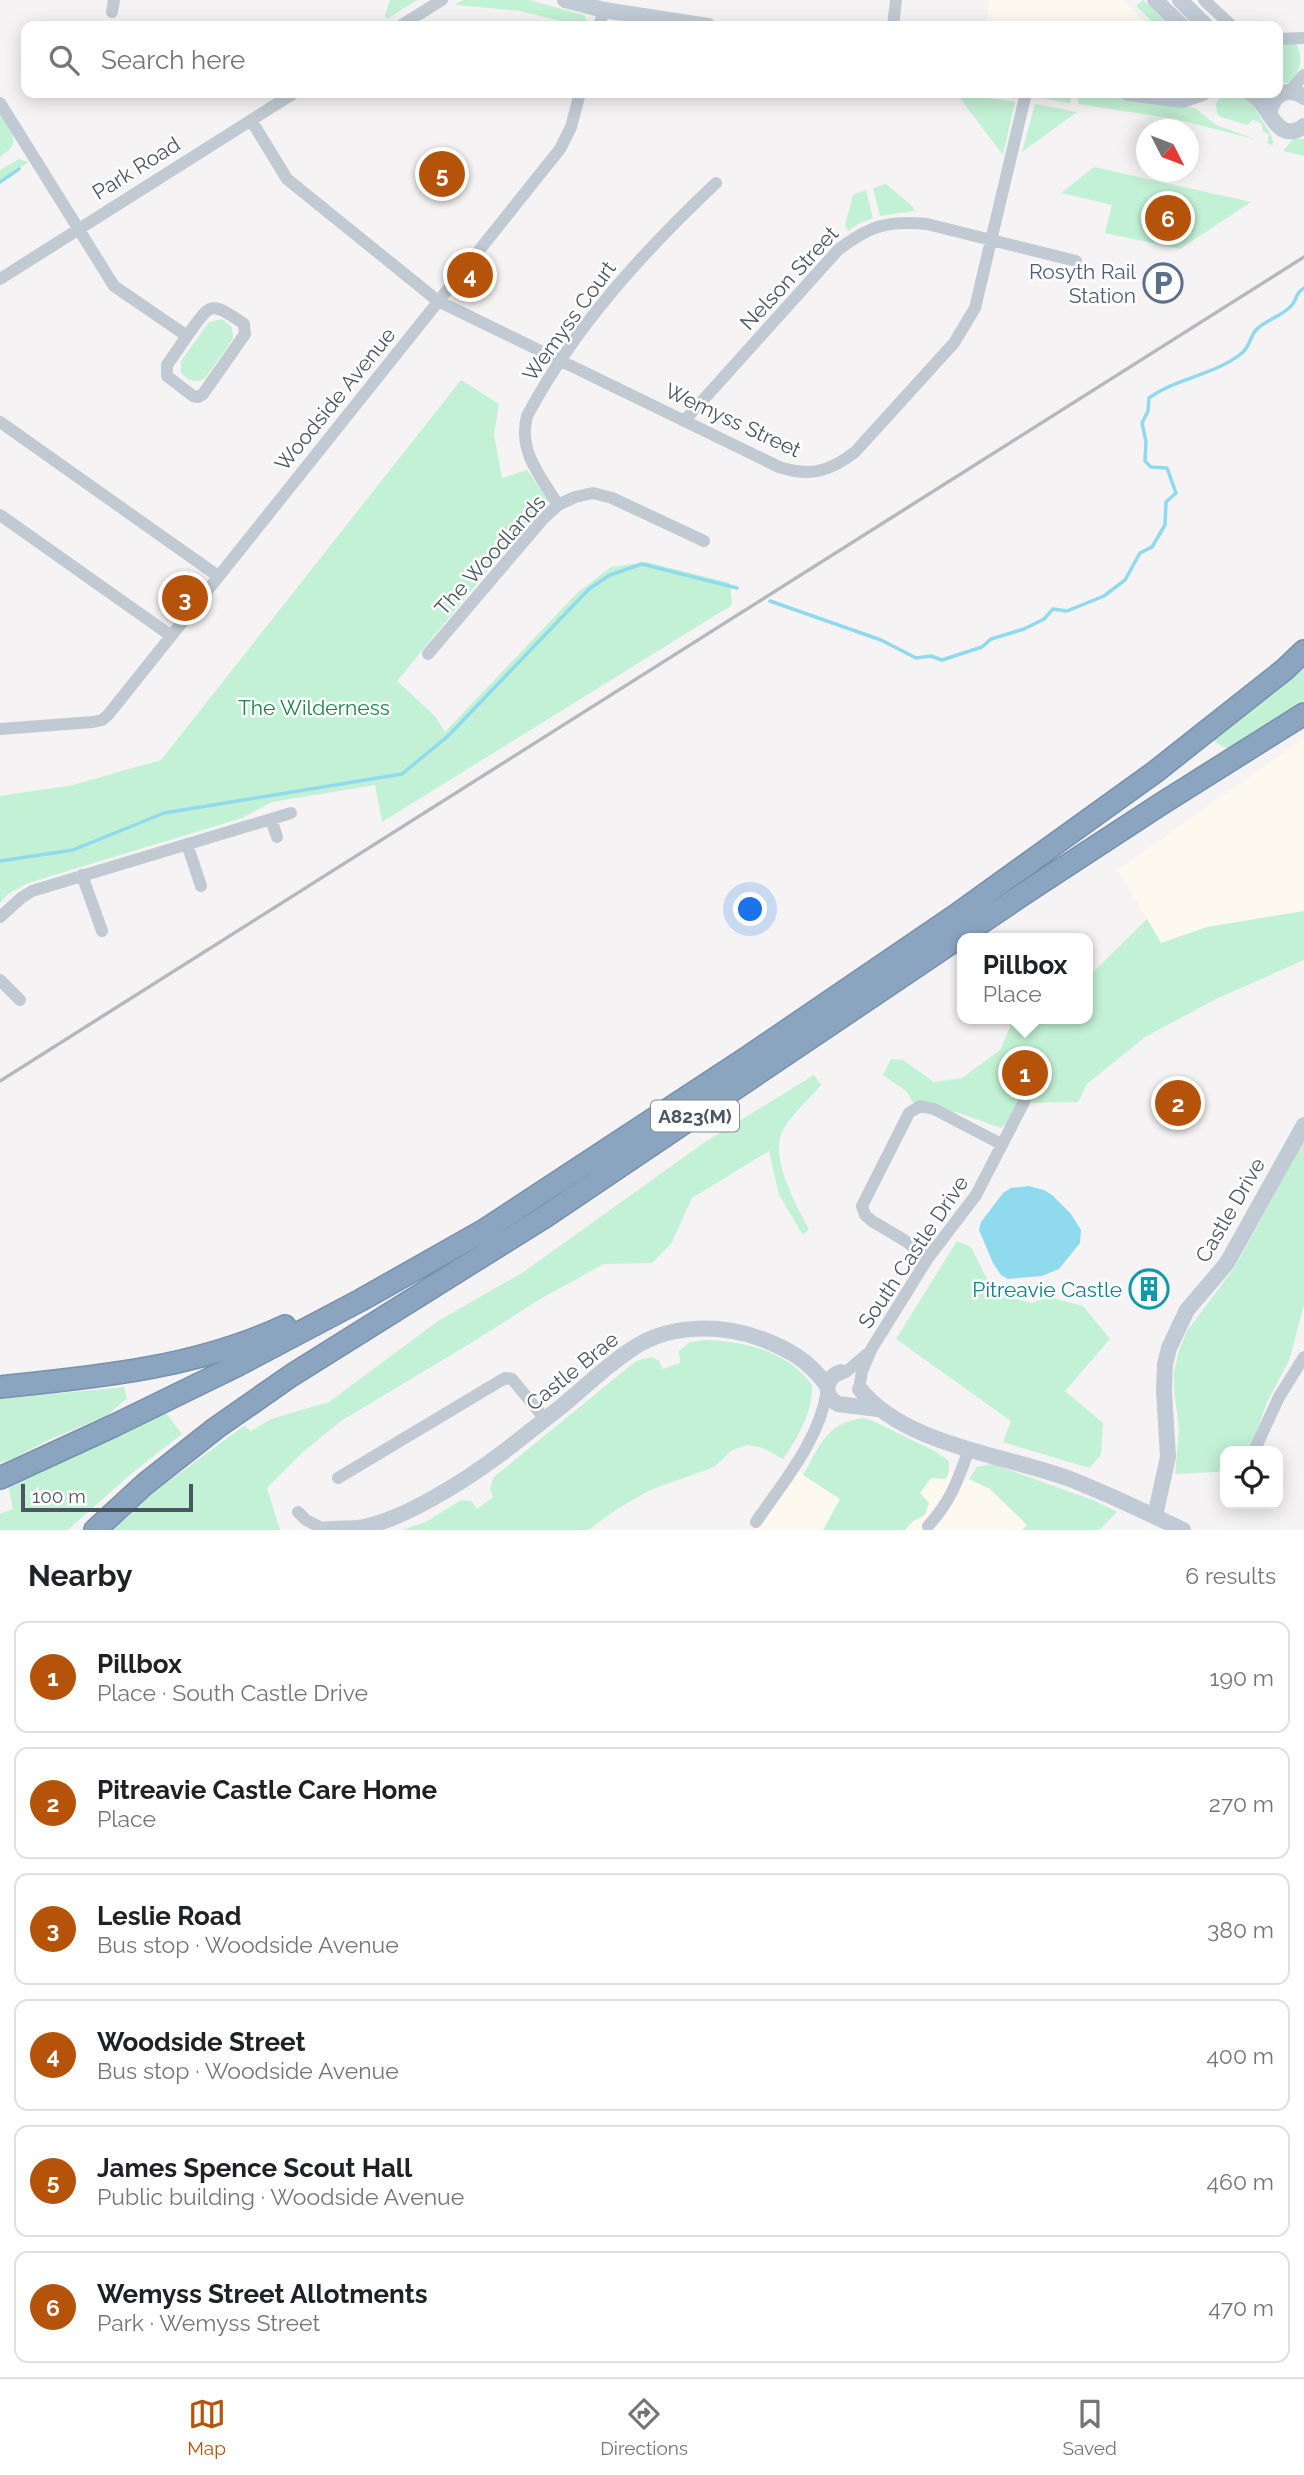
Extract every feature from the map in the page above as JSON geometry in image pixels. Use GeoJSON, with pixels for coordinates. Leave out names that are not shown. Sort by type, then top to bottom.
{"type":"FeatureCollection","features":[{"type":"Feature","properties":{"kind":"highway","name":"A823(M)"},"geometry":{"type":"LineString","coordinates":[[2,1477],[239,1365],[483,1231],[748,1058],[955,916],[1155,772],[1304,651]]}},
{"type":"Feature","properties":{"kind":"highway","name":"A823(M)"},"geometry":{"type":"LineString","coordinates":[[966,933],[1161,804],[1304,714]]}},
{"type":"Feature","properties":{"kind":"highway","name":"A823(M)"},"geometry":{"type":"LineString","coordinates":[[95,1530],[155,1476],[216,1428],[292,1376],[546,1216],[957,939]]}},
{"type":"Feature","properties":{"kind":"highway"},"geometry":{"type":"LineString","coordinates":[[0,1387],[107,1376],[196,1359],[261,1337],[482,1225],[562,1180]]}},
{"type":"Feature","properties":{"kind":"street"},"geometry":{"type":"LineString","coordinates":[[408,21],[442,0]]}},
{"type":"Feature","properties":{"kind":"street"},"geometry":{"type":"LineString","coordinates":[[565,0],[604,10],[676,21]]}},
{"type":"Feature","properties":{"kind":"street"},"geometry":{"type":"LineString","coordinates":[[893,21],[896,0]]}},
{"type":"Feature","properties":{"kind":"street"},"geometry":{"type":"LineString","coordinates":[[1155,0],[1177,21]]}},
{"type":"Feature","properties":{"kind":"street"},"geometry":{"type":"LineString","coordinates":[[1180,0],[1201,21]]}},
{"type":"Feature","properties":{"kind":"street"},"geometry":{"type":"LineString","coordinates":[[1204,0],[1227,21]]}},
{"type":"Feature","properties":{"kind":"street"},"geometry":{"type":"LineString","coordinates":[[601,21],[604,10]]}},
{"type":"Feature","properties":{"kind":"street"},"geometry":{"type":"LineString","coordinates":[[1283,39],[1304,38]]}},
{"type":"Feature","properties":{"kind":"street"},"geometry":{"type":"LineString","coordinates":[[1289,93],[1304,75]]}},
{"type":"Feature","properties":{"kind":"street","name":"Park Road"},"geometry":{"type":"LineString","coordinates":[[0,279],[286,98]]}},
{"type":"Feature","properties":{"kind":"street","name":"Woodside Avenue"},"geometry":{"type":"LineString","coordinates":[[0,729],[102,720],[560,149],[571,127],[579,98]]}},
{"type":"Feature","properties":{"kind":"street","name":"Wemyss Street"},"geometry":{"type":"LineString","coordinates":[[251,120],[287,179],[438,300],[779,467],[798,473],[820,471],[839,464],[855,452],[954,343],[966,325],[975,308],[1025,98]]}},
{"type":"Feature","properties":{"kind":"street"},"geometry":{"type":"LineString","coordinates":[[1167,98],[1189,98]]}},
{"type":"Feature","properties":{"kind":"street"},"geometry":{"type":"LineString","coordinates":[[1256,98],[1270,112]]}},
{"type":"Feature","properties":{"kind":"street"},"geometry":{"type":"LineString","coordinates":[[1278,98],[1274,100],[1271,118],[1280,128],[1292,131],[1302,129]]}},
{"type":"Feature","properties":{"kind":"street"},"geometry":{"type":"LineString","coordinates":[[0,103],[114,286],[187,336]]}},
{"type":"Feature","properties":{"kind":"street","name":"Wemyss Court"},"geometry":{"type":"LineString","coordinates":[[558,505],[530,458],[523,431],[527,416],[601,302],[621,278],[716,183]]}},
{"type":"Feature","properties":{"kind":"street","name":"Nelson Street"},"geometry":{"type":"LineString","coordinates":[[685,420],[838,250],[857,235],[880,225],[903,221],[992,239]]}},
{"type":"Feature","properties":{"kind":"street"},"geometry":{"type":"LineString","coordinates":[[992,239],[1076,261]]}},
{"type":"Feature","properties":{"kind":"street"},"geometry":{"type":"LineString","coordinates":[[216,307],[222,308],[244,324],[246,329],[203,394],[198,397],[167,376],[167,365],[187,336],[204,312],[216,307]]}},
{"type":"Feature","properties":{"kind":"street"},"geometry":{"type":"LineString","coordinates":[[0,422],[218,576]]}},
{"type":"Feature","properties":{"kind":"street","name":"The Woodlands"},"geometry":{"type":"LineString","coordinates":[[428,654],[525,538],[558,505],[575,498],[593,493],[612,498],[704,541]]}},
{"type":"Feature","properties":{"kind":"street"},"geometry":{"type":"LineString","coordinates":[[0,515],[170,635]]}},
{"type":"Feature","properties":{"kind":"street"},"geometry":{"type":"LineString","coordinates":[[0,917],[32,891],[291,813]]}},
{"type":"Feature","properties":{"kind":"street"},"geometry":{"type":"LineString","coordinates":[[271,819],[277,837]]}},
{"type":"Feature","properties":{"kind":"street"},"geometry":{"type":"LineString","coordinates":[[187,844],[201,886]]}},
{"type":"Feature","properties":{"kind":"street"},"geometry":{"type":"LineString","coordinates":[[82,876],[102,931]]}},
{"type":"Feature","properties":{"kind":"street"},"geometry":{"type":"LineString","coordinates":[[0,980],[20,1000]]}},
{"type":"Feature","properties":{"kind":"street","name":"South Castle Drive"},"geometry":{"type":"LineString","coordinates":[[860,1386],[862,1371],[872,1348],[928,1258],[976,1195],[1024,1102]]}},
{"type":"Feature","properties":{"kind":"street"},"geometry":{"type":"LineString","coordinates":[[928,1258],[872,1221],[865,1215],[862,1206],[909,1113],[920,1106],[934,1109],[1000,1144]]}},
{"type":"Feature","properties":{"kind":"street","name":"Castle Drive"},"geometry":{"type":"LineString","coordinates":[[1155,1516],[1168,1457],[1164,1391],[1165,1364],[1169,1348],[1187,1310],[1227,1263],[1304,1125]]}},
{"type":"Feature","properties":{"kind":"street","name":"Castle Brae"},"geometry":{"type":"LineString","coordinates":[[323,1530],[371,1527],[445,1492],[486,1465],[633,1348],[659,1336],[681,1331],[712,1328],[739,1331],[788,1350],[810,1364],[854,1375],[881,1410]]}},
{"type":"Feature","properties":{"kind":"street","name":"South Castle Drive"},"geometry":{"type":"LineString","coordinates":[[843,1372],[872,1348]]}},
{"type":"Feature","properties":{"kind":"street"},"geometry":{"type":"LineString","coordinates":[[1260,1446],[1279,1397],[1304,1357]]}},
{"type":"Feature","properties":{"kind":"street","name":"Castle Brae"},"geometry":{"type":"LineString","coordinates":[[810,1364],[833,1401],[881,1410],[936,1438],[1068,1479],[1183,1530]]}},
{"type":"Feature","properties":{"kind":"street"},"geometry":{"type":"LineString","coordinates":[[756,1522],[798,1461],[818,1423],[832,1376],[843,1372]]}},
{"type":"Feature","properties":{"kind":"street"},"geometry":{"type":"LineString","coordinates":[[338,1478],[505,1378],[512,1379],[519,1385],[545,1419]]}},
{"type":"Feature","properties":{"kind":"street"},"geometry":{"type":"LineString","coordinates":[[818,1423],[857,1398],[860,1386]]}},
{"type":"Feature","properties":{"kind":"street"},"geometry":{"type":"LineString","coordinates":[[928,1526],[947,1505],[969,1449]]}},
{"type":"Feature","properties":{"kind":"street"},"geometry":{"type":"LineString","coordinates":[[306,1530],[297,1508],[306,1520],[323,1530]]}},
{"type":"Feature","properties":{"kind":"shaded area"},"geometry":{"type":"Polygon","coordinates":[[[990,0],[1122,0],[1145,21],[987,21],[990,0]]]}},
{"type":"Feature","properties":{"kind":"shaded area"},"geometry":{"type":"Polygon","coordinates":[[[1304,738],[1304,911],[1207,927],[1161,943],[1118,870],[1304,738]]]}},
{"type":"Feature","properties":{"kind":"shaded area"},"geometry":{"type":"Polygon","coordinates":[[[793,1468],[841,1499],[823,1530],[755,1530],[756,1522],[793,1468]]]}},
{"type":"Feature","properties":{"kind":"shaded area"},"geometry":{"type":"Polygon","coordinates":[[[949,1471],[990,1489],[1027,1525],[1022,1530],[905,1530],[913,1521],[925,1515],[929,1503],[920,1493],[926,1484],[931,1478],[945,1479],[949,1471]]]}},
{"type":"Feature","properties":{"kind":"green space"},"geometry":{"type":"Polygon","coordinates":[[[390,0],[417,0],[387,19],[385,15],[390,0]]]}},
{"type":"Feature","properties":{"kind":"green space"},"geometry":{"type":"Polygon","coordinates":[[[464,0],[529,0],[584,15],[588,21],[561,21],[520,11],[456,3],[464,0]]]}},
{"type":"Feature","properties":{"kind":"green space"},"geometry":{"type":"Polygon","coordinates":[[[1143,0],[1165,21],[1152,21],[1136,6],[1143,0]]]}},
{"type":"Feature","properties":{"kind":"green space"},"geometry":{"type":"Polygon","coordinates":[[[1283,43],[1296,44],[1300,53],[1296,76],[1288,83],[1283,82],[1283,43]]]}},
{"type":"Feature","properties":{"kind":"green space"},"geometry":{"type":"Polygon","coordinates":[[[960,98],[1015,102],[1003,155],[960,98]]]}},
{"type":"Feature","properties":{"kind":"green space"},"geometry":{"type":"Polygon","coordinates":[[[1042,98],[1071,98],[1070,103],[1042,98]]]}},
{"type":"Feature","properties":{"kind":"green space"},"geometry":{"type":"Polygon","coordinates":[[[1079,98],[1118,98],[1195,108],[1216,125],[1257,140],[1199,125],[1199,119],[1176,119],[1078,104],[1079,98]]]}},
{"type":"Feature","properties":{"kind":"green space"},"geometry":{"type":"Polygon","coordinates":[[[1220,98],[1244,98],[1270,133],[1273,146],[1267,143],[1269,135],[1263,131],[1261,123],[1253,120],[1247,125],[1221,117],[1217,113],[1216,103],[1220,98]]]}},
{"type":"Feature","properties":{"kind":"green space"},"geometry":{"type":"Polygon","coordinates":[[[1035,104],[1077,112],[1022,152],[1035,104]]]}},
{"type":"Feature","properties":{"kind":"green space"},"geometry":{"type":"Polygon","coordinates":[[[0,114],[11,132],[13,142],[0,157],[0,114]]]}},
{"type":"Feature","properties":{"kind":"green space"},"geometry":{"type":"Polygon","coordinates":[[[1293,139],[1304,139],[1304,156],[1283,151],[1293,139]]]}},
{"type":"Feature","properties":{"kind":"green space"},"geometry":{"type":"Polygon","coordinates":[[[19,159],[29,162],[0,180],[0,170],[19,159]]]}},
{"type":"Feature","properties":{"kind":"green space"},"geometry":{"type":"Polygon","coordinates":[[[1094,167],[1136,176],[1136,182],[1161,182],[1251,202],[1180,249],[1105,233],[1112,205],[1061,193],[1094,167]]]}},
{"type":"Feature","properties":{"kind":"green space"},"geometry":{"type":"Polygon","coordinates":[[[886,184],[915,211],[880,216],[873,188],[886,184]]]}},
{"type":"Feature","properties":{"kind":"green space"},"geometry":{"type":"Polygon","coordinates":[[[866,190],[873,218],[848,231],[845,225],[853,195],[866,190]]]}},
{"type":"Feature","properties":{"kind":"green space"},"geometry":{"type":"Polygon","coordinates":[[[222,319],[232,327],[233,339],[205,378],[198,381],[189,380],[181,373],[181,361],[209,322],[222,319]]]}},
{"type":"Feature","properties":{"kind":"green space","name":"The Wilderness"},"geometry":{"type":"Polygon","coordinates":[[[461,380],[499,404],[494,435],[502,478],[527,470],[549,501],[531,518],[397,681],[435,716],[445,732],[577,593],[611,567],[646,562],[730,583],[732,605],[382,822],[375,785],[272,802],[242,818],[28,883],[8,894],[0,903],[0,796],[73,785],[161,760],[461,380]]]}},
{"type":"Feature","properties":{"kind":"green space"},"geometry":{"type":"Polygon","coordinates":[[[1304,663],[1304,701],[1230,751],[1212,740],[1304,663]]]}},
{"type":"Feature","properties":{"kind":"green space"},"geometry":{"type":"Polygon","coordinates":[[[1304,911],[1304,960],[1216,999],[1145,1037],[1087,1084],[1078,1102],[1029,1103],[1001,1128],[959,1113],[914,1104],[906,1091],[883,1075],[891,1059],[903,1060],[934,1082],[962,1078],[1000,1050],[1011,1025],[1093,1024],[1093,972],[1147,919],[1161,943],[1207,927],[1304,911]]]}},
{"type":"Feature","properties":{"kind":"green space"},"geometry":{"type":"Polygon","coordinates":[[[814,1075],[821,1085],[790,1120],[779,1143],[779,1155],[786,1182],[809,1229],[803,1235],[779,1195],[769,1151],[692,1198],[671,1244],[652,1263],[604,1264],[540,1299],[341,1421],[304,1451],[267,1488],[280,1530],[113,1530],[153,1493],[244,1426],[251,1431],[271,1419],[329,1402],[438,1321],[522,1273],[705,1142],[814,1075]]]}},
{"type":"Feature","properties":{"kind":"green space"},"geometry":{"type":"Polygon","coordinates":[[[1304,1141],[1304,1304],[1289,1361],[1267,1402],[1250,1446],[1220,1446],[1220,1471],[1217,1472],[1175,1474],[1179,1429],[1174,1372],[1179,1350],[1187,1331],[1235,1267],[1304,1141]]]}},
{"type":"Feature","properties":{"kind":"green space"},"geometry":{"type":"Polygon","coordinates":[[[957,1241],[971,1247],[986,1277],[1004,1296],[1032,1303],[1049,1297],[1083,1306],[1110,1339],[1065,1391],[1103,1423],[1101,1455],[1089,1468],[1003,1442],[1011,1421],[896,1339],[957,1241]]]}},
{"type":"Feature","properties":{"kind":"green space"},"geometry":{"type":"Polygon","coordinates":[[[706,1340],[765,1350],[791,1364],[812,1385],[804,1424],[783,1459],[763,1448],[747,1445],[732,1450],[714,1467],[650,1490],[588,1530],[402,1530],[426,1522],[461,1500],[471,1501],[477,1509],[493,1497],[490,1488],[494,1477],[636,1361],[652,1357],[659,1361],[663,1369],[680,1363],[679,1351],[690,1342],[706,1340]]]}},
{"type":"Feature","properties":{"kind":"green space"},"geometry":{"type":"Polygon","coordinates":[[[124,1387],[127,1398],[108,1415],[0,1463],[0,1399],[124,1387]]]}},
{"type":"Feature","properties":{"kind":"green space"},"geometry":{"type":"Polygon","coordinates":[[[165,1411],[182,1434],[132,1473],[68,1530],[0,1530],[0,1514],[13,1509],[7,1480],[165,1411]]]}},
{"type":"Feature","properties":{"kind":"green space"},"geometry":{"type":"Polygon","coordinates":[[[863,1418],[936,1452],[949,1461],[946,1479],[931,1478],[920,1493],[929,1503],[925,1515],[913,1521],[905,1530],[823,1530],[840,1499],[803,1475],[832,1431],[840,1425],[863,1418]]]}},
{"type":"Feature","properties":{"kind":"green space"},"geometry":{"type":"Polygon","coordinates":[[[992,1464],[1095,1501],[1117,1512],[1099,1530],[1022,1530],[1027,1525],[990,1489],[969,1479],[977,1467],[992,1464]]]}},
{"type":"Feature","properties":{"kind":"water"},"geometry":{"type":"Polygon","coordinates":[[[1029,1186],[1052,1195],[1071,1214],[1081,1230],[1080,1243],[1059,1269],[1042,1276],[1008,1279],[1001,1275],[993,1263],[979,1230],[981,1222],[1003,1193],[1011,1188],[1029,1186]]]}},
{"type":"Feature","properties":{"kind":"waterway"},"geometry":{"type":"LineString","coordinates":[[0,182],[19,169]]}},
{"type":"Feature","properties":{"kind":"waterway"},"geometry":{"type":"LineString","coordinates":[[770,601],[881,640],[916,658],[931,656],[942,660],[982,647],[991,639],[1024,629],[1044,619],[1053,609],[1067,611],[1104,596],[1125,580],[1140,553],[1152,547],[1165,525],[1166,502],[1176,493],[1167,468],[1151,467],[1145,461],[1146,442],[1142,423],[1148,411],[1149,398],[1220,366],[1242,353],[1256,330],[1288,309],[1304,288]]}},
{"type":"Feature","properties":{"kind":"waterway"},"geometry":{"type":"LineString","coordinates":[[0,861],[73,850],[164,813],[402,774],[448,736],[589,589],[610,575],[642,564],[737,588]]}},
{"type":"Feature","properties":{"kind":"railway"},"geometry":{"type":"LineString","coordinates":[[0,1081],[1304,257]]}},
{"type":"Feature","properties":{"kind":"place","name":"James Spence Scout Hall"},"geometry":{"type":"Point","coordinates":[442,174]}},
{"type":"Feature","properties":{"kind":"place","name":"Wemyss Street Allotments"},"geometry":{"type":"Point","coordinates":[1168,218]}},
{"type":"Feature","properties":{"kind":"place","name":"Woodside Street"},"geometry":{"type":"Point","coordinates":[470,275]}},
{"type":"Feature","properties":{"kind":"place","name":"Rosyth Rail Station"},"geometry":{"type":"Point","coordinates":[1163,283]}},
{"type":"Feature","properties":{"kind":"place","name":"Leslie Road"},"geometry":{"type":"Point","coordinates":[185,598]}},
{"type":"Feature","properties":{"kind":"place","name":"Pillbox"},"geometry":{"type":"Point","coordinates":[1025,1073]}},
{"type":"Feature","properties":{"kind":"place","name":"Pitreavie Castle Care Home"},"geometry":{"type":"Point","coordinates":[1178,1103]}},
{"type":"Feature","properties":{"kind":"place","name":"Pitreavie Castle"},"geometry":{"type":"Point","coordinates":[1149,1289]}}]}
